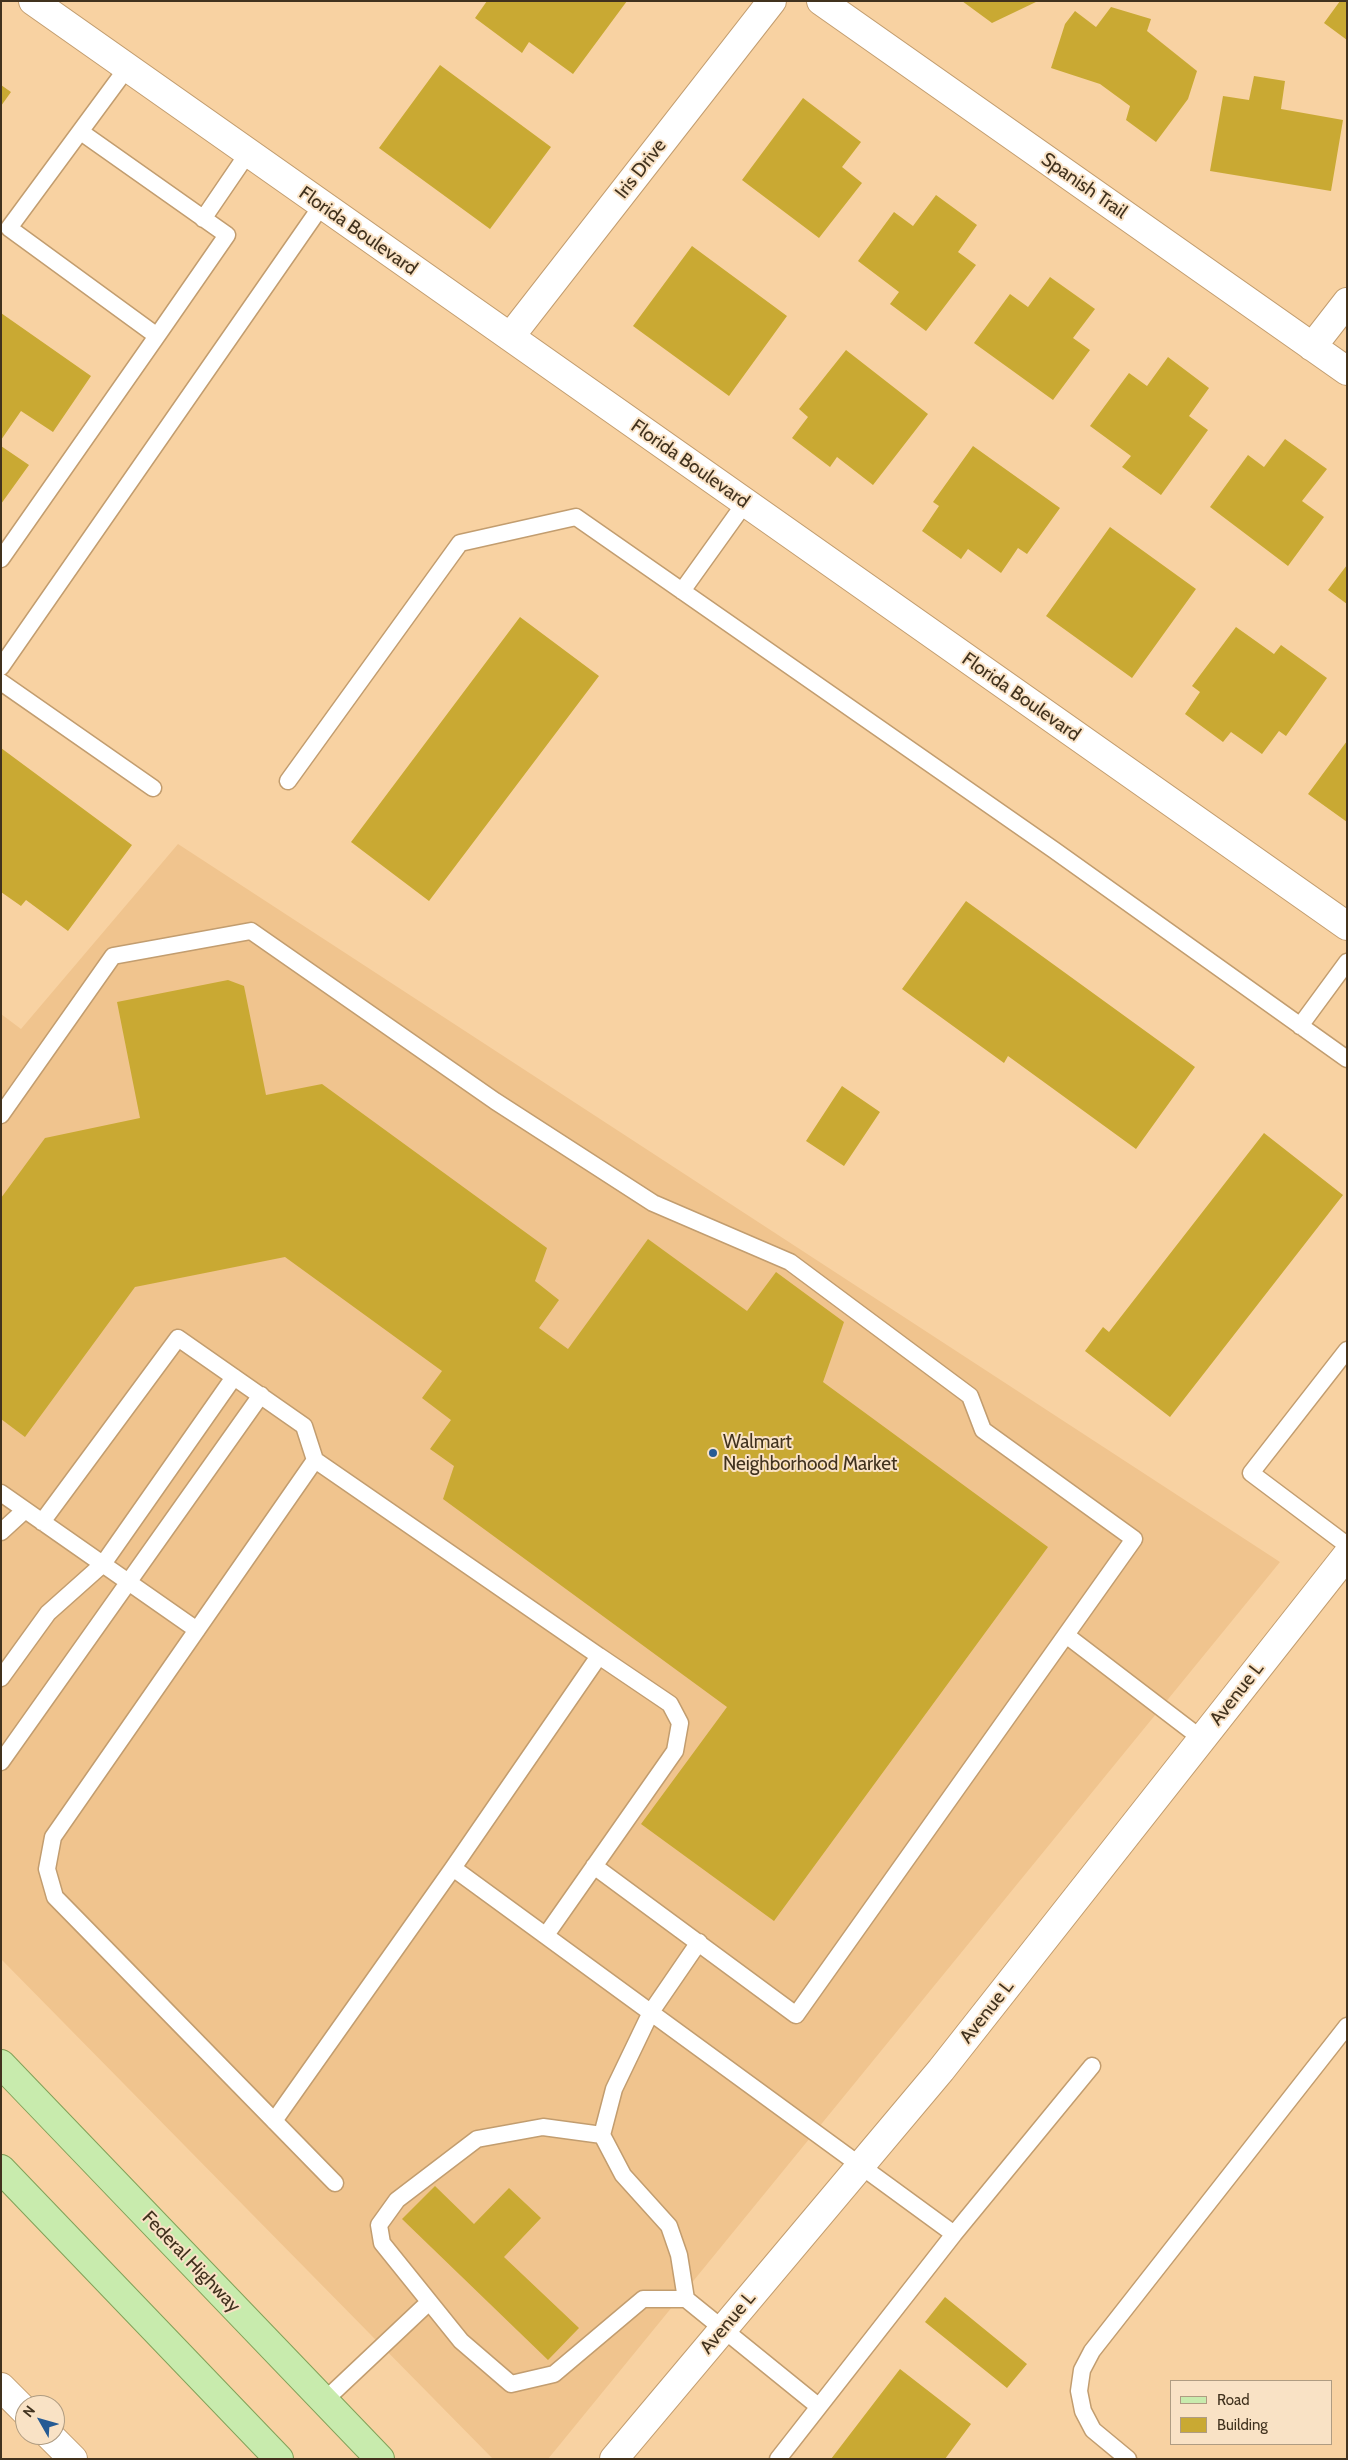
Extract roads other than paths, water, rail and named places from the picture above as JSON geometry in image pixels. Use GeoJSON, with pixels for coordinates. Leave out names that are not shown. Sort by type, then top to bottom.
{"type":"FeatureCollection","features":[{"type":"Feature","properties":{"kind":"main road","name":"Federal Highway"},"geometry":{"type":"LineString","coordinates":[[1,2064],[380,2459]]}},
{"type":"Feature","properties":{"kind":"main road"},"geometry":{"type":"LineString","coordinates":[[1,2169],[279,2459]]}},
{"type":"Feature","properties":{"kind":"street","name":"Florida Boulevard"},"geometry":{"type":"LineString","coordinates":[[33,1],[1347,926]]}},
{"type":"Feature","properties":{"kind":"street","name":"Iris Drive"},"geometry":{"type":"LineString","coordinates":[[510,337],[772,1]]}},
{"type":"Feature","properties":{"kind":"street","name":"Spanish Trail"},"geometry":{"type":"LineString","coordinates":[[821,1],[1347,371]]}},
{"type":"Feature","properties":{"kind":"street"},"geometry":{"type":"LineString","coordinates":[[1312,347],[1347,302]]}},
{"type":"Feature","properties":{"kind":"street","name":"Avenue L"},"geometry":{"type":"LineString","coordinates":[[614,2459],[941,2070],[1347,1555]]}},
{"type":"Feature","properties":{"kind":"street"},"geometry":{"type":"LineString","coordinates":[[1,2387],[15,2401]]}},
{"type":"Feature","properties":{"kind":"street"},"geometry":{"type":"LineString","coordinates":[[59,2445],[73,2459]]}},
{"type":"Feature","properties":{"kind":"lane"},"geometry":{"type":"LineString","coordinates":[[127,68],[10,228],[157,336]]}},
{"type":"Feature","properties":{"kind":"lane"},"geometry":{"type":"LineString","coordinates":[[1,559],[227,235],[80,132]]}},
{"type":"Feature","properties":{"kind":"lane"},"geometry":{"type":"LineString","coordinates":[[203,218],[248,153]]}},
{"type":"Feature","properties":{"kind":"lane"},"geometry":{"type":"LineString","coordinates":[[1,668],[322,206]]}},
{"type":"Feature","properties":{"kind":"lane"},"geometry":{"type":"LineString","coordinates":[[682,592],[745,503]]}},
{"type":"Feature","properties":{"kind":"lane"},"geometry":{"type":"LineString","coordinates":[[288,781],[460,542],[576,517],[1054,850],[1347,1059]]}},
{"type":"Feature","properties":{"kind":"lane"},"geometry":{"type":"LineString","coordinates":[[1,682],[153,788]]}},
{"type":"Feature","properties":{"kind":"lane"},"geometry":{"type":"LineString","coordinates":[[1,1115],[113,956],[251,931],[495,1101],[653,1203],[790,1262],[970,1396],[983,1430],[1134,1539],[796,2015],[594,1866]]}},
{"type":"Feature","properties":{"kind":"lane"},"geometry":{"type":"LineString","coordinates":[[1300,1026],[1347,962]]}},
{"type":"Feature","properties":{"kind":"lane"},"geometry":{"type":"LineString","coordinates":[[42,1522],[178,1338],[304,1426],[315,1460],[670,1704],[680,1723],[675,1751],[546,1935]]}},
{"type":"Feature","properties":{"kind":"lane"},"geometry":{"type":"LineString","coordinates":[[1347,1350],[1251,1473],[1347,1545]]}},
{"type":"Feature","properties":{"kind":"lane"},"geometry":{"type":"LineString","coordinates":[[1,1678],[48,1613],[103,1564],[234,1377]]}},
{"type":"Feature","properties":{"kind":"lane"},"geometry":{"type":"LineString","coordinates":[[1,1762],[261,1395]]}},
{"type":"Feature","properties":{"kind":"lane"},"geometry":{"type":"LineString","coordinates":[[315,1460],[53,1837],[47,1869],[55,1897],[335,2183]]}},
{"type":"Feature","properties":{"kind":"lane"},"geometry":{"type":"LineString","coordinates":[[1,1493],[197,1630]]}},
{"type":"Feature","properties":{"kind":"lane"},"geometry":{"type":"LineString","coordinates":[[1,1532],[25,1510]]}},
{"type":"Feature","properties":{"kind":"lane"},"geometry":{"type":"LineString","coordinates":[[1066,1635],[1202,1738]]}},
{"type":"Feature","properties":{"kind":"lane"},"geometry":{"type":"LineString","coordinates":[[274,2121],[453,1868],[599,1656]]}},
{"type":"Feature","properties":{"kind":"lane"},"geometry":{"type":"LineString","coordinates":[[453,1868],[954,2234]]}},
{"type":"Feature","properties":{"kind":"lane"},"geometry":{"type":"LineString","coordinates":[[686,2299],[679,2255],[669,2226],[623,2175],[602,2135],[614,2089],[651,2012],[699,1942]]}},
{"type":"Feature","properties":{"kind":"lane"},"geometry":{"type":"LineString","coordinates":[[1128,2459],[1093,2430],[1083,2412],[1079,2390],[1082,2370],[1092,2351],[1347,2026]]}},
{"type":"Feature","properties":{"kind":"lane"},"geometry":{"type":"LineString","coordinates":[[778,2459],[954,2234],[1092,2066]]}},
{"type":"Feature","properties":{"kind":"lane"},"geometry":{"type":"LineString","coordinates":[[602,2135],[543,2128],[477,2139],[397,2200],[379,2225],[382,2243],[428,2303],[461,2341],[512,2384],[554,2374],[643,2299],[686,2299],[818,2406]]}},
{"type":"Feature","properties":{"kind":"lane"},"geometry":{"type":"LineString","coordinates":[[324,2400],[428,2303]]}},
{"type":"Feature","properties":{"kind":"place","name":"Walmart Neighborhood Market"},"geometry":{"type":"Point","coordinates":[713,1453]}}]}
